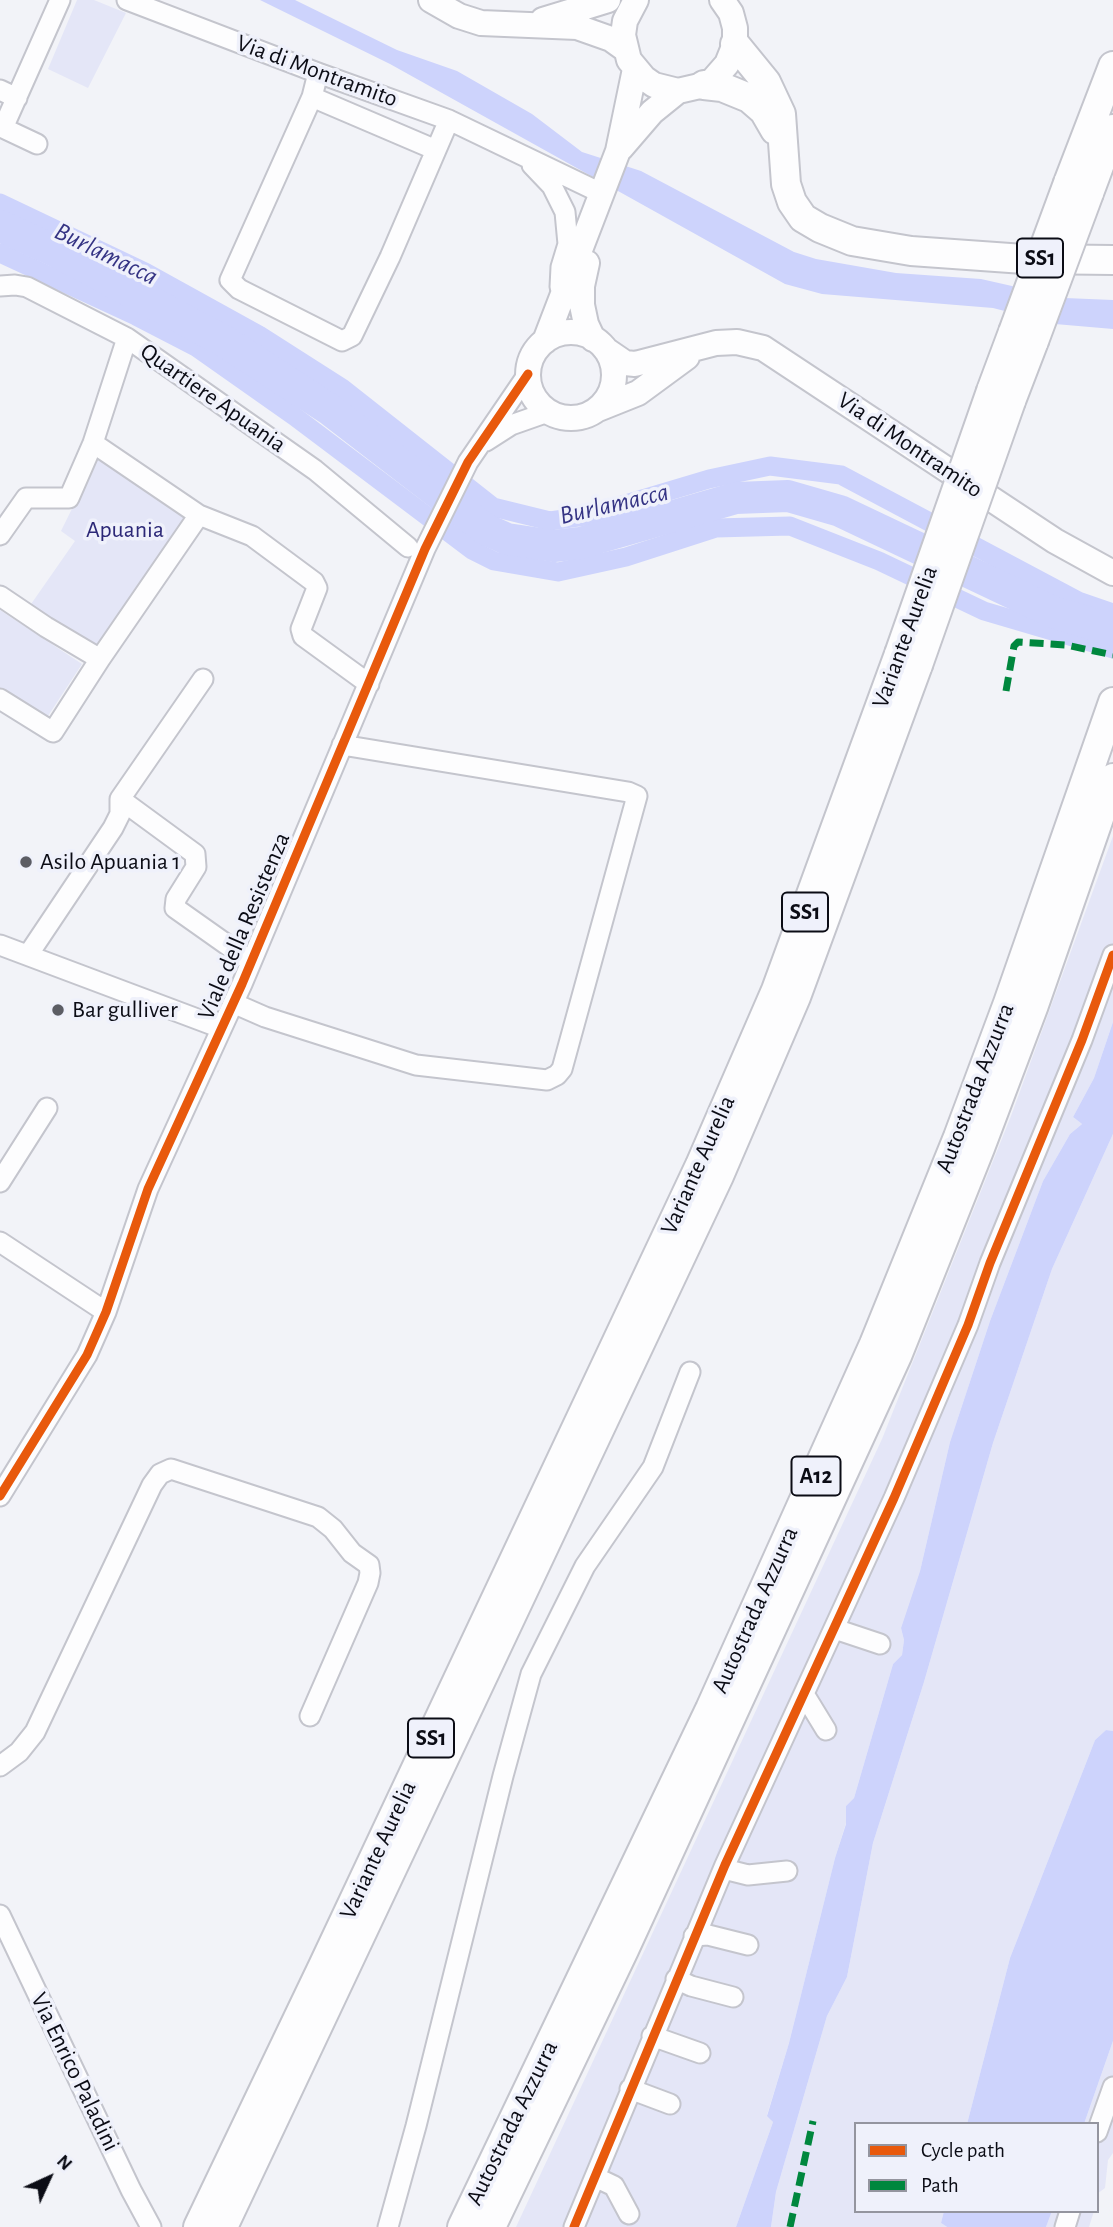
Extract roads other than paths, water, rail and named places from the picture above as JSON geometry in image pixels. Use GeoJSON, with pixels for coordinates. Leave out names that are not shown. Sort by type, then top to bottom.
{"type":"FeatureCollection","features":[{"type":"Feature","properties":{"kind":"highway","name":"Variante Aurelia"},"geometry":{"type":"LineString","coordinates":[[223,2227],[709,1170],[796,998],[908,659],[1001,396],[1079,188],[1111,73],[1113,43]]}},
{"type":"Feature","properties":{"kind":"highway"},"geometry":{"type":"LineString","coordinates":[[734,44],[766,82],[777,103],[783,121],[786,184],[803,218],[820,229],[845,239],[911,251],[1024,259],[1113,260]]}},
{"type":"Feature","properties":{"kind":"highway"},"geometry":{"type":"LineString","coordinates":[[691,88],[722,87],[750,97],[764,111],[783,145]]}},
{"type":"Feature","properties":{"kind":"highway","name":"Variante Aurelia"},"geometry":{"type":"LineString","coordinates":[[1079,188],[1113,129]]}},
{"type":"Feature","properties":{"kind":"highway","name":"Autostrada Azzurra"},"geometry":{"type":"LineString","coordinates":[[462,2227],[710,1709],[874,1344],[995,1039],[1113,702]]}},
{"type":"Feature","properties":{"kind":"highway","name":"Autostrada Azzurra"},"geometry":{"type":"LineString","coordinates":[[491,2227],[624,1950],[897,1356],[1024,1031],[1113,778]]}},
{"type":"Feature","properties":{"kind":"highway","name":"Variante Aurelia"},"geometry":{"type":"LineString","coordinates":[[198,2227],[671,1253]]}},
{"type":"Feature","properties":{"kind":"main road"},"geometry":{"type":"LineString","coordinates":[[431,0],[469,20],[494,25],[577,27],[611,39],[654,85],[691,88]]}},
{"type":"Feature","properties":{"kind":"main road"},"geometry":{"type":"LineString","coordinates":[[525,25],[608,0]]}},
{"type":"Feature","properties":{"kind":"main road"},"geometry":{"type":"LineString","coordinates":[[545,341],[618,151],[630,59],[623,35],[625,20],[636,0]]}},
{"type":"Feature","properties":{"kind":"main road"},"geometry":{"type":"LineString","coordinates":[[618,151],[652,112],[691,88],[713,80],[727,64],[734,44],[733,21],[722,0]]}},
{"type":"Feature","properties":{"kind":"main road"},"geometry":{"type":"LineString","coordinates":[[600,344],[584,334],[564,333],[545,341],[536,350],[528,374],[530,389],[537,402],[548,412],[573,418],[586,416],[597,410],[611,392],[614,381],[611,359],[584,315],[582,291],[604,190]]}},
{"type":"Feature","properties":{"kind":"main road","name":"Via di Montramito"},"geometry":{"type":"LineString","coordinates":[[600,344],[625,363],[635,364],[716,343],[737,342],[769,351],[1055,541],[1113,573]]}},
{"type":"Feature","properties":{"kind":"main road","name":"Via di Montramito"},"geometry":{"type":"LineString","coordinates":[[597,410],[638,393],[700,348]]}},
{"type":"Feature","properties":{"kind":"street"},"geometry":{"type":"LineString","coordinates":[[37,144],[3,128],[8,94],[60,0]]}},
{"type":"Feature","properties":{"kind":"street","name":"Via di Montramito"},"geometry":{"type":"LineString","coordinates":[[127,0],[449,120],[604,190]]}},
{"type":"Feature","properties":{"kind":"street"},"geometry":{"type":"LineString","coordinates":[[318,73],[312,97],[230,280],[239,289],[342,341],[352,337],[449,120]]}},
{"type":"Feature","properties":{"kind":"street"},"geometry":{"type":"LineString","coordinates":[[312,97],[436,150]]}},
{"type":"Feature","properties":{"kind":"street","name":"Via di Montramito"},"geometry":{"type":"LineString","coordinates":[[505,146],[546,177],[559,196],[565,212],[568,244],[561,267],[561,303]]}},
{"type":"Feature","properties":{"kind":"street","name":"Quartiere Apuania"},"geometry":{"type":"LineString","coordinates":[[0,286],[27,287],[127,338],[316,470],[417,548]]}},
{"type":"Feature","properties":{"kind":"street"},"geometry":{"type":"LineString","coordinates":[[0,536],[26,498],[69,498],[93,443],[127,338]]}},
{"type":"Feature","properties":{"kind":"street","name":"Viale della Resistenza"},"geometry":{"type":"LineString","coordinates":[[0,1496],[87,1355],[106,1312],[148,1189],[233,1003],[369,684],[417,548],[474,454],[528,374]]}},
{"type":"Feature","properties":{"kind":"street"},"geometry":{"type":"LineString","coordinates":[[474,454],[511,425],[548,412]]}},
{"type":"Feature","properties":{"kind":"street"},"geometry":{"type":"LineString","coordinates":[[93,443],[200,515],[252,536],[314,582],[317,587],[301,629],[303,636],[369,684]]}},
{"type":"Feature","properties":{"kind":"street"},"geometry":{"type":"LineString","coordinates":[[0,699],[53,733],[100,659],[200,515]]}},
{"type":"Feature","properties":{"kind":"street"},"geometry":{"type":"LineString","coordinates":[[0,596],[100,659]]}},
{"type":"Feature","properties":{"kind":"street"},"geometry":{"type":"LineString","coordinates":[[28,955],[114,828],[120,814],[120,799],[203,679]]}},
{"type":"Feature","properties":{"kind":"street"},"geometry":{"type":"LineString","coordinates":[[233,1003],[265,1017],[416,1065],[547,1080],[562,1069],[638,796],[628,792],[342,746]]}},
{"type":"Feature","properties":{"kind":"street"},"geometry":{"type":"LineString","coordinates":[[120,799],[195,854],[196,867],[176,899],[175,908],[250,961]]}},
{"type":"Feature","properties":{"kind":"street"},"geometry":{"type":"LineString","coordinates":[[0,945],[221,1028]]}},
{"type":"Feature","properties":{"kind":"street"},"geometry":{"type":"LineString","coordinates":[[574,2227],[724,1869],[835,1629],[860,1592],[894,1499],[968,1325],[990,1263],[1082,1040],[1113,955]]}},
{"type":"Feature","properties":{"kind":"street"},"geometry":{"type":"LineString","coordinates":[[0,1182],[47,1108]]}},
{"type":"Feature","properties":{"kind":"street"},"geometry":{"type":"LineString","coordinates":[[0,1242],[106,1312]]}},
{"type":"Feature","properties":{"kind":"street"},"geometry":{"type":"LineString","coordinates":[[388,2227],[531,1674],[585,1566],[653,1466],[690,1372]]}},
{"type":"Feature","properties":{"kind":"street"},"geometry":{"type":"LineString","coordinates":[[0,1766],[19,1752],[36,1732],[152,1485],[160,1474],[171,1469],[318,1517],[333,1529],[352,1553],[369,1565],[368,1583],[310,1716]]}},
{"type":"Feature","properties":{"kind":"street"},"geometry":{"type":"LineString","coordinates":[[835,1629],[880,1644]]}},
{"type":"Feature","properties":{"kind":"street"},"geometry":{"type":"LineString","coordinates":[[804,1694],[826,1730]]}},
{"type":"Feature","properties":{"kind":"street"},"geometry":{"type":"LineString","coordinates":[[724,1869],[748,1875],[787,1871]]}},
{"type":"Feature","properties":{"kind":"street","name":"Via Enrico Paladini"},"geometry":{"type":"LineString","coordinates":[[0,1915],[151,2227]]}},
{"type":"Feature","properties":{"kind":"street"},"geometry":{"type":"LineString","coordinates":[[694,1936],[708,1935],[748,1945]]}},
{"type":"Feature","properties":{"kind":"street"},"geometry":{"type":"LineString","coordinates":[[676,1979],[691,1986],[733,1997]]}},
{"type":"Feature","properties":{"kind":"street"},"geometry":{"type":"LineString","coordinates":[[652,2036],[700,2053]]}},
{"type":"Feature","properties":{"kind":"street"},"geometry":{"type":"LineString","coordinates":[[1099,2126],[1113,2087]]}},
{"type":"Feature","properties":{"kind":"street"},"geometry":{"type":"LineString","coordinates":[[630,2089],[670,2104]]}},
{"type":"Feature","properties":{"kind":"street"},"geometry":{"type":"LineString","coordinates":[[595,2177],[634,2193]]}},
{"type":"Feature","properties":{"kind":"street"},"geometry":{"type":"LineString","coordinates":[[614,2186],[629,2214]]}},
{"type":"Feature","properties":{"kind":"water"},"geometry":{"type":"Polygon","coordinates":[[[260,0],[295,0],[397,50],[457,71],[532,114],[582,152],[641,171],[794,252],[816,259],[896,273],[981,279],[1065,298],[1113,300],[1113,329],[1055,324],[993,308],[822,294],[785,284],[390,64],[260,0]]]}},
{"type":"Feature","properties":{"kind":"water"},"geometry":{"type":"Polygon","coordinates":[[[1113,1022],[1113,1134],[1052,1269],[993,1443],[924,1682],[873,1843],[847,1977],[827,2016],[776,2192],[771,2227],[736,2227],[773,2122],[767,2116],[789,2043],[846,1824],[846,1806],[854,1798],[893,1664],[902,1655],[904,1640],[901,1628],[920,1571],[950,1442],[990,1321],[1043,1181],[1070,1134],[1082,1124],[1073,1117],[1094,1078],[1113,1022]]]}},
{"type":"Feature","properties":{"kind":"water"},"geometry":{"type":"Polygon","coordinates":[[[1106,1730],[1113,1731],[1113,2041],[1085,2122],[968,2122],[1010,1958],[1095,1740],[1106,1730]]]}},
{"type":"Feature","properties":{"kind":"water"},"geometry":{"type":"Polygon","coordinates":[[[944,2213],[1051,2213],[1046,2227],[947,2227],[941,2223],[944,2213]]]}},
{"type":"Feature","properties":{"kind":"waterway","name":"Burlamacca"},"geometry":{"type":"LineString","coordinates":[[0,203],[145,272],[259,335],[342,388],[493,507],[550,521],[585,516],[709,479],[770,466],[841,475],[1078,601],[1113,613]]}},
{"type":"Feature","properties":{"kind":"waterway","name":"Burlamacca"},"geometry":{"type":"LineString","coordinates":[[0,226],[55,251],[224,341],[329,409],[485,529],[507,539],[554,546],[580,543],[736,498],[788,496],[840,511],[1053,612],[1113,630]]}},
{"type":"Feature","properties":{"kind":"waterway","name":"Burlamacca"},"geometry":{"type":"LineString","coordinates":[[0,253],[196,347],[294,416],[472,550],[494,561],[558,572],[626,557],[716,528],[790,526],[879,561],[984,611],[1113,649]]}},
{"type":"Feature","properties":{"kind":"place","name":"Asilo Apuania 1"},"geometry":{"type":"Point","coordinates":[26,862]}},
{"type":"Feature","properties":{"kind":"place","name":"Bar gulliver"},"geometry":{"type":"Point","coordinates":[58,1010]}},
{"type":"Feature","properties":{"kind":"park label","name":"Apuania"},"geometry":{"type":"Point","coordinates":[125,530]}}]}
